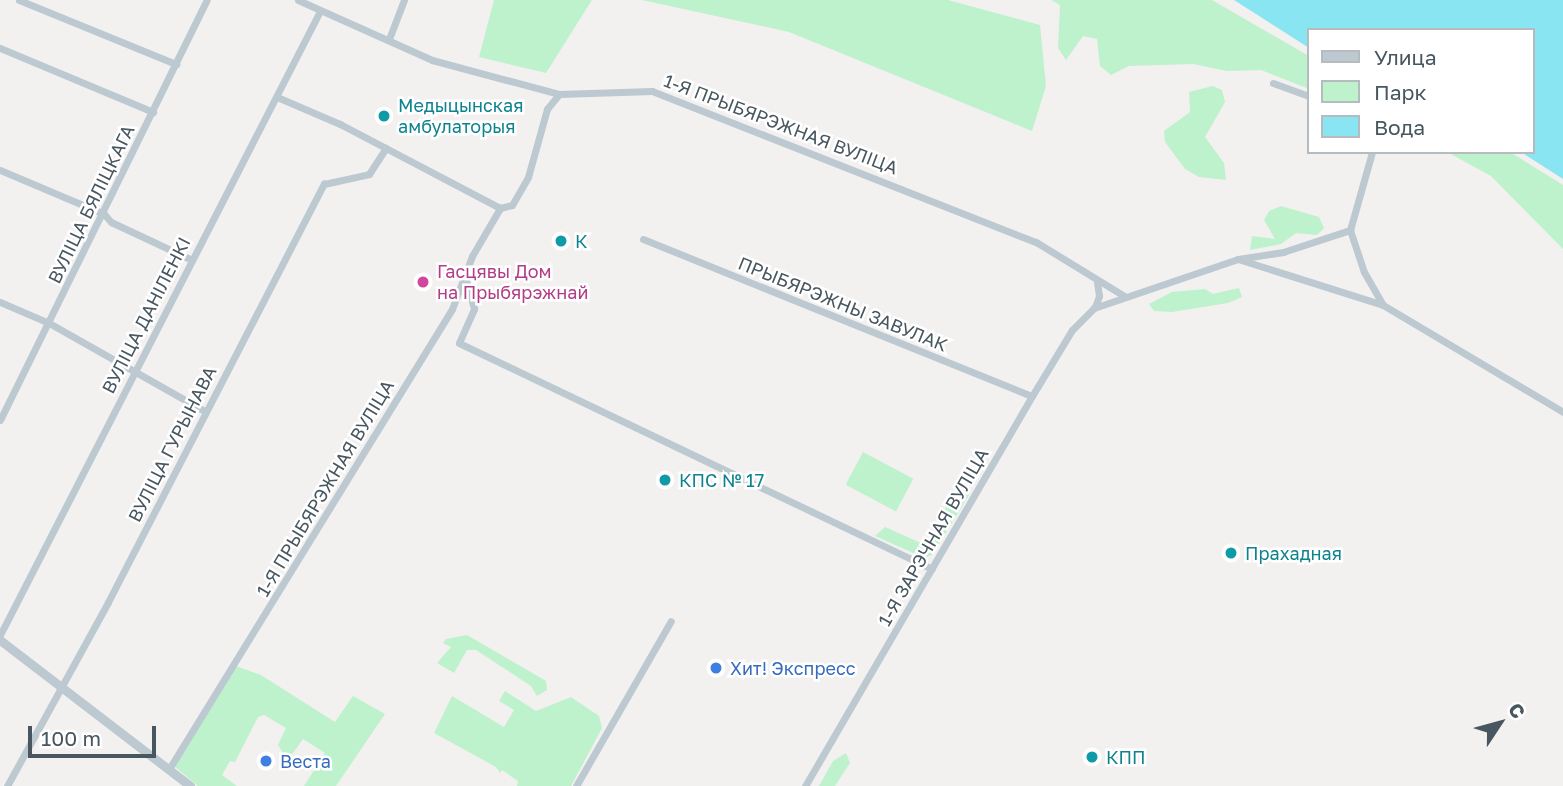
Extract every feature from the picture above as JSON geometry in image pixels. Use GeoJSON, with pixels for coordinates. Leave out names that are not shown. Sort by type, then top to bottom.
{"type":"FeatureCollection","features":[{"type":"Feature","properties":{"kind":"street"},"geometry":{"type":"LineString","coordinates":[[19,0],[176,64]]}},
{"type":"Feature","properties":{"kind":"street","name":"ВУЛІЦА БЯЛІЦКАГА"},"geometry":{"type":"LineString","coordinates":[[0,420],[104,214],[207,0]]}},
{"type":"Feature","properties":{"kind":"street"},"geometry":{"type":"LineString","coordinates":[[298,0],[432,60],[559,94]]}},
{"type":"Feature","properties":{"kind":"street"},"geometry":{"type":"LineString","coordinates":[[389,39],[404,0]]}},
{"type":"Feature","properties":{"kind":"street","name":"ВУЛІЦА ДАНІЛЕНКІ"},"geometry":{"type":"LineString","coordinates":[[0,637],[320,11]]}},
{"type":"Feature","properties":{"kind":"street"},"geometry":{"type":"LineString","coordinates":[[0,48],[153,112]]}},
{"type":"Feature","properties":{"kind":"street"},"geometry":{"type":"LineString","coordinates":[[1273,83],[1308,96]]}},
{"type":"Feature","properties":{"kind":"street","name":"1-Я ПРЫБЯРЭЖНАЯ ВУЛІЦА"},"geometry":{"type":"LineString","coordinates":[[169,769],[452,309],[464,276],[500,208],[512,205],[528,177],[547,109],[559,94],[652,91],[1036,242],[1124,296]]}},
{"type":"Feature","properties":{"kind":"street"},"geometry":{"type":"LineString","coordinates":[[277,97],[386,148],[500,208]]}},
{"type":"Feature","properties":{"kind":"street","name":"ВУЛІЦА ГУРЫНАВА"},"geometry":{"type":"LineString","coordinates":[[7,786],[324,184],[369,174],[386,148]]}},
{"type":"Feature","properties":{"kind":"street"},"geometry":{"type":"LineString","coordinates":[[1371,154],[1350,230],[1364,272],[1383,305]]}},
{"type":"Feature","properties":{"kind":"street"},"geometry":{"type":"LineString","coordinates":[[0,170],[104,214],[111,222],[192,260]]}},
{"type":"Feature","properties":{"kind":"street","name":"1-Я ЗАРЭЧНАЯ ВУЛІЦА"},"geometry":{"type":"LineString","coordinates":[[805,786],[1032,396],[1072,330],[1094,307],[1238,259],[1283,252],[1350,230]]}},
{"type":"Feature","properties":{"kind":"street","name":"ПРЫБЯРЭЖНЫ ЗАВУЛАК"},"geometry":{"type":"LineString","coordinates":[[642,239],[1032,396]]}},
{"type":"Feature","properties":{"kind":"street"},"geometry":{"type":"LineString","coordinates":[[1238,259],[1383,305],[1563,412]]}},
{"type":"Feature","properties":{"kind":"street"},"geometry":{"type":"LineString","coordinates":[[464,276],[474,309],[459,343],[932,569]]}},
{"type":"Feature","properties":{"kind":"street"},"geometry":{"type":"LineString","coordinates":[[1094,307],[1100,296],[1097,281]]}},
{"type":"Feature","properties":{"kind":"street"},"geometry":{"type":"LineString","coordinates":[[0,302],[49,323],[206,412]]}},
{"type":"Feature","properties":{"kind":"street"},"geometry":{"type":"LineString","coordinates":[[576,786],[671,621]]}},
{"type":"Feature","properties":{"kind":"street"},"geometry":{"type":"LineString","coordinates":[[0,637],[169,769],[183,784]]}},
{"type":"Feature","properties":{"kind":"green space"},"geometry":{"type":"Polygon","coordinates":[[[494,0],[592,0],[546,73],[479,57],[494,0]]]}},
{"type":"Feature","properties":{"kind":"green space"},"geometry":{"type":"Polygon","coordinates":[[[642,0],[948,0],[1040,25],[1046,86],[1032,131],[789,32],[642,0]]]}},
{"type":"Feature","properties":{"kind":"green space"},"geometry":{"type":"Polygon","coordinates":[[[1051,0],[1212,0],[1308,55],[1308,89],[1261,70],[1227,71],[1193,64],[1129,66],[1111,75],[1100,66],[1097,39],[1083,36],[1066,60],[1058,48],[1060,5],[1051,0]]]}},
{"type":"Feature","properties":{"kind":"green space"},"geometry":{"type":"Polygon","coordinates":[[[1213,86],[1222,90],[1225,102],[1205,137],[1224,163],[1226,180],[1199,177],[1185,169],[1165,142],[1164,131],[1190,112],[1189,92],[1213,86]]]}},
{"type":"Feature","properties":{"kind":"green space"},"geometry":{"type":"Polygon","coordinates":[[[1451,154],[1513,154],[1563,185],[1563,249],[1491,176],[1451,154]]]}},
{"type":"Feature","properties":{"kind":"green space"},"geometry":{"type":"Polygon","coordinates":[[[1281,206],[1319,217],[1324,228],[1317,235],[1296,233],[1281,244],[1250,250],[1252,236],[1275,239],[1264,220],[1269,211],[1281,206]]]}},
{"type":"Feature","properties":{"kind":"green space"},"geometry":{"type":"Polygon","coordinates":[[[1239,288],[1242,297],[1228,303],[1172,312],[1154,311],[1149,304],[1172,292],[1205,289],[1213,294],[1239,288]]]}},
{"type":"Feature","properties":{"kind":"green space"},"geometry":{"type":"Polygon","coordinates":[[[863,452],[913,479],[896,511],[846,485],[863,452]]]}},
{"type":"Feature","properties":{"kind":"green space"},"geometry":{"type":"Polygon","coordinates":[[[965,489],[969,495],[933,554],[925,558],[875,536],[885,527],[923,544],[936,534],[949,498],[965,489]]]}},
{"type":"Feature","properties":{"kind":"green space"},"geometry":{"type":"Polygon","coordinates":[[[467,635],[546,681],[547,690],[537,696],[531,686],[476,650],[467,650],[454,673],[437,663],[451,647],[443,643],[446,639],[467,635]]]}},
{"type":"Feature","properties":{"kind":"green space"},"geometry":{"type":"Polygon","coordinates":[[[236,666],[261,675],[335,722],[353,696],[385,714],[336,786],[304,786],[325,753],[303,739],[290,757],[283,753],[278,745],[286,728],[264,715],[258,717],[235,762],[230,761],[222,775],[237,786],[198,786],[174,766],[236,666]]]}},
{"type":"Feature","properties":{"kind":"green space"},"geometry":{"type":"Polygon","coordinates":[[[505,691],[536,711],[571,697],[599,716],[602,728],[571,786],[517,786],[518,781],[502,770],[500,773],[496,767],[434,733],[452,696],[504,727],[514,710],[499,701],[505,691]]]}},
{"type":"Feature","properties":{"kind":"green space"},"geometry":{"type":"Polygon","coordinates":[[[846,753],[850,763],[835,786],[819,786],[833,761],[846,753]]]}},
{"type":"Feature","properties":{"kind":"water"},"geometry":{"type":"Polygon","coordinates":[[[1234,0],[1563,0],[1563,179],[1524,154],[1535,154],[1535,28],[1308,28],[1308,47],[1234,0]]]}},
{"type":"Feature","properties":{"kind":"place","name":"Медыцынская амбулаторыя"},"geometry":{"type":"Point","coordinates":[384,116]}},
{"type":"Feature","properties":{"kind":"place","name":"К"},"geometry":{"type":"Point","coordinates":[561,241]}},
{"type":"Feature","properties":{"kind":"place","name":"Гасцявы Дом на Прыбярэжнай"},"geometry":{"type":"Point","coordinates":[423,282]}},
{"type":"Feature","properties":{"kind":"place","name":"КПС № 17"},"geometry":{"type":"Point","coordinates":[665,480]}},
{"type":"Feature","properties":{"kind":"place","name":"Прахадная"},"geometry":{"type":"Point","coordinates":[1231,553]}},
{"type":"Feature","properties":{"kind":"place","name":"Хит! Экспресс"},"geometry":{"type":"Point","coordinates":[716,668]}},
{"type":"Feature","properties":{"kind":"place","name":"КПП"},"geometry":{"type":"Point","coordinates":[1092,757]}},
{"type":"Feature","properties":{"kind":"place","name":"Веста"},"geometry":{"type":"Point","coordinates":[266,761]}}]}
